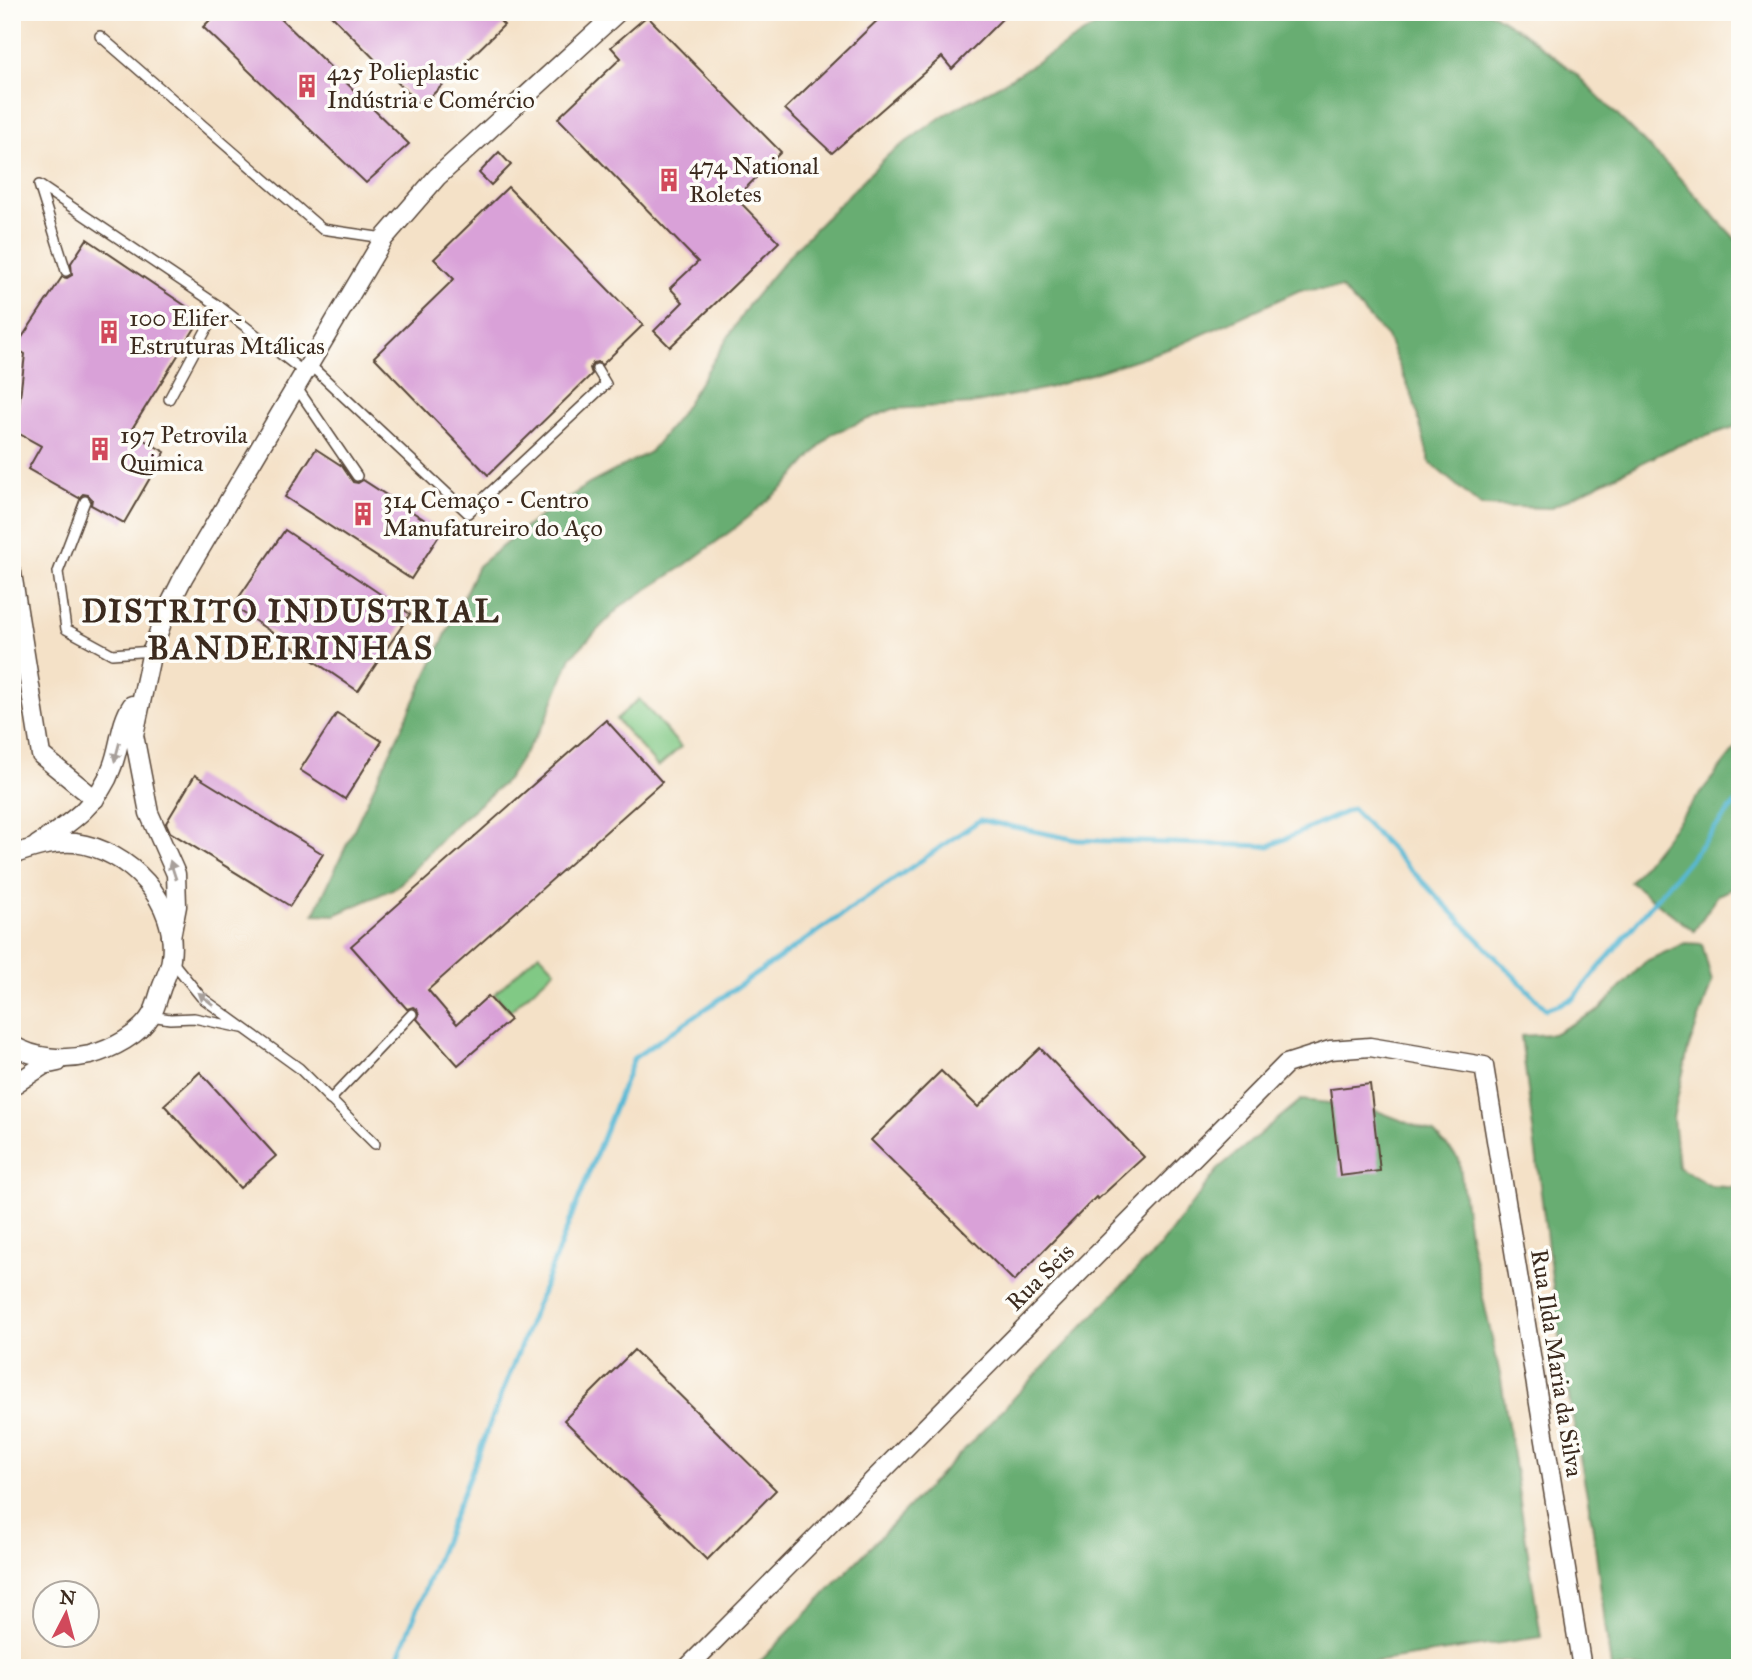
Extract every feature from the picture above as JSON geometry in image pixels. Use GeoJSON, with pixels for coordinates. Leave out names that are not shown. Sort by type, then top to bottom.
{"type":"FeatureCollection","features":[{"type":"Feature","properties":{"kind":"street"},"geometry":{"type":"LineString","coordinates":[[12,1086],[44,1065],[107,1050],[135,1032],[151,1016],[171,960],[171,937],[177,906],[176,874],[149,813],[134,735],[152,651],[165,614],[183,578],[384,238],[438,177],[618,12]]}},
{"type":"Feature","properties":{"kind":"street"},"geometry":{"type":"LineString","coordinates":[[12,573],[41,755],[95,799]]}},
{"type":"Feature","properties":{"kind":"street"},"geometry":{"type":"LineString","coordinates":[[12,855],[37,845],[85,810],[95,799],[112,768],[125,715],[142,690]]}},
{"type":"Feature","properties":{"kind":"street"},"geometry":{"type":"LineString","coordinates":[[37,845],[74,843],[109,852],[139,873],[161,902],[171,937]]}},
{"type":"Feature","properties":{"kind":"street"},"geometry":{"type":"LineString","coordinates":[[12,1045],[47,1058],[75,1058]]}},
{"type":"Feature","properties":{"kind":"street","name":"Rua Seis"},"geometry":{"type":"LineString","coordinates":[[687,1668],[1286,1064],[1329,1051],[1370,1047],[1484,1066]]}},
{"type":"Feature","properties":{"kind":"street","name":"Rua Ilda Maria da Silva"},"geometry":{"type":"LineString","coordinates":[[1484,1066],[1582,1668]]}},
{"type":"Feature","properties":{"kind":"lane"},"geometry":{"type":"LineString","coordinates":[[100,36],[322,229],[384,238]]}},
{"type":"Feature","properties":{"kind":"lane"},"geometry":{"type":"LineString","coordinates":[[66,271],[39,185],[219,306],[468,513],[606,384],[597,369]]}},
{"type":"Feature","properties":{"kind":"lane"},"geometry":{"type":"LineString","coordinates":[[169,399],[219,306]]}},
{"type":"Feature","properties":{"kind":"lane"},"geometry":{"type":"LineString","coordinates":[[304,375],[357,476]]}},
{"type":"Feature","properties":{"kind":"lane"},"geometry":{"type":"LineString","coordinates":[[85,501],[58,572],[66,629],[113,653],[152,651]]}},
{"type":"Feature","properties":{"kind":"lane"},"geometry":{"type":"LineString","coordinates":[[171,960],[201,997],[299,1069],[375,1144]]}},
{"type":"Feature","properties":{"kind":"lane"},"geometry":{"type":"LineString","coordinates":[[330,1100],[412,1014]]}},
{"type":"Feature","properties":{"kind":"lane"},"geometry":{"type":"LineString","coordinates":[[151,1016],[170,1019],[194,1018],[247,1029]]}},
{"type":"Feature","properties":{"kind":"green space"},"geometry":{"type":"Polygon","coordinates":[[[1118,12],[1490,12],[1521,31],[1575,73],[1674,172],[1740,244],[1740,425],[1674,447],[1550,508],[1481,506],[1430,463],[1413,398],[1387,337],[1341,288],[1300,290],[1177,346],[1048,388],[972,404],[893,409],[831,434],[786,485],[735,528],[681,568],[621,606],[571,657],[546,720],[507,780],[454,826],[397,887],[335,915],[314,914],[478,566],[532,522],[589,484],[650,452],[677,419],[749,304],[792,252],[888,155],[944,115],[1003,83],[1118,12]]]}},
{"type":"Feature","properties":{"kind":"green space"},"geometry":{"type":"Polygon","coordinates":[[[639,699],[681,747],[658,767],[616,719],[639,699]]]}},
{"type":"Feature","properties":{"kind":"green space"},"geometry":{"type":"Polygon","coordinates":[[[1740,743],[1740,885],[1718,895],[1694,931],[1630,882],[1740,743]]]}},
{"type":"Feature","properties":{"kind":"green space"},"geometry":{"type":"Polygon","coordinates":[[[1685,943],[1702,944],[1712,982],[1688,1050],[1673,1118],[1678,1167],[1711,1186],[1740,1188],[1740,1668],[1611,1668],[1592,1522],[1563,1365],[1521,1036],[1553,1034],[1599,1010],[1646,961],[1685,943]]]}},
{"type":"Feature","properties":{"kind":"green space"},"geometry":{"type":"Polygon","coordinates":[[[539,953],[555,970],[510,1011],[494,994],[539,953]]]}},
{"type":"Feature","properties":{"kind":"green space"},"geometry":{"type":"Polygon","coordinates":[[[1301,1100],[1367,1107],[1434,1133],[1459,1159],[1469,1235],[1501,1379],[1541,1637],[1333,1668],[754,1668],[1160,1246],[1220,1167],[1301,1100]]]}},
{"type":"Feature","properties":{"kind":"building","name":"425 Polieplastic Indústria e Comércio"},"geometry":{"type":"Polygon","coordinates":[[[218,12],[274,12],[409,144],[366,183],[203,27],[218,12]]]}},
{"type":"Feature","properties":{"kind":"building"},"geometry":{"type":"Polygon","coordinates":[[[328,12],[491,12],[504,25],[421,106],[328,12]]]}},
{"type":"Feature","properties":{"kind":"building"},"geometry":{"type":"Polygon","coordinates":[[[886,12],[1009,12],[952,69],[942,57],[832,153],[785,109],[886,12]]]}},
{"type":"Feature","properties":{"kind":"building","name":"474 National Roletes"},"geometry":{"type":"Polygon","coordinates":[[[647,16],[781,152],[736,198],[779,242],[670,347],[654,331],[683,302],[670,288],[698,262],[558,118],[621,58],[611,47],[647,16]]]}},
{"type":"Feature","properties":{"kind":"building"},"geometry":{"type":"Polygon","coordinates":[[[499,152],[511,165],[491,185],[479,173],[499,152]]]}},
{"type":"Feature","properties":{"kind":"building"},"geometry":{"type":"Polygon","coordinates":[[[508,187],[643,325],[602,365],[593,363],[590,368],[592,374],[488,475],[374,357],[454,279],[434,259],[508,187]]]}},
{"type":"Feature","properties":{"kind":"building"},"geometry":{"type":"Polygon","coordinates":[[[87,239],[202,317],[130,432],[165,452],[124,523],[91,505],[92,499],[88,495],[83,494],[79,498],[28,469],[41,446],[16,432],[25,354],[15,348],[62,277],[72,275],[71,263],[87,239]]]}},
{"type":"Feature","properties":{"kind":"building","name":"314 Cemaço - Centro Manufatureiro do Aço"},"geometry":{"type":"Polygon","coordinates":[[[316,449],[342,466],[353,482],[363,480],[442,531],[411,579],[285,497],[316,449]]]}},
{"type":"Feature","properties":{"kind":"building"},"geometry":{"type":"Polygon","coordinates":[[[285,530],[410,614],[358,691],[233,606],[285,530]]]}},
{"type":"Feature","properties":{"kind":"building"},"geometry":{"type":"Polygon","coordinates":[[[337,713],[382,741],[345,799],[300,770],[337,713]]]}},
{"type":"Feature","properties":{"kind":"building"},"geometry":{"type":"Polygon","coordinates":[[[606,720],[662,782],[428,990],[457,1024],[488,996],[510,1020],[458,1065],[417,1019],[417,1009],[407,1009],[351,946],[606,720]]]}},
{"type":"Feature","properties":{"kind":"building"},"geometry":{"type":"Polygon","coordinates":[[[195,775],[323,854],[290,906],[170,832],[166,823],[195,775]]]}},
{"type":"Feature","properties":{"kind":"building"},"geometry":{"type":"Polygon","coordinates":[[[1040,1048],[1144,1157],[1098,1199],[1096,1197],[1014,1281],[871,1140],[941,1071],[978,1107],[1040,1048]]]}},
{"type":"Feature","properties":{"kind":"building"},"geometry":{"type":"Polygon","coordinates":[[[200,1072],[276,1156],[240,1188],[164,1105],[200,1072]]]}},
{"type":"Feature","properties":{"kind":"building"},"geometry":{"type":"Polygon","coordinates":[[[1370,1084],[1380,1171],[1340,1176],[1330,1089],[1370,1084]]]}},
{"type":"Feature","properties":{"kind":"building"},"geometry":{"type":"Polygon","coordinates":[[[634,1350],[776,1490],[707,1560],[564,1420],[634,1350]]]}},
{"type":"Feature","properties":{"kind":"waterway"},"geometry":{"type":"LineString","coordinates":[[394,1668],[634,1058],[980,820],[1077,840],[1269,846],[1352,809],[1546,1009],[1573,999],[1740,798]]}},
{"type":"Feature","properties":{"kind":"place","name":"425 Polieplastic Indústria e Comércio"},"geometry":{"type":"Point","coordinates":[307,86]}},
{"type":"Feature","properties":{"kind":"place","name":"474 National Roletes"},"geometry":{"type":"Point","coordinates":[669,180]}},
{"type":"Feature","properties":{"kind":"place","name":"100 Elifer - Estruturas Mtálicas"},"geometry":{"type":"Point","coordinates":[109,332]}},
{"type":"Feature","properties":{"kind":"place","name":"197 Petrovila Quimica"},"geometry":{"type":"Point","coordinates":[100,449]}},
{"type":"Feature","properties":{"kind":"place","name":"314 Cemaço - Centro Manufatureiro do Aço"},"geometry":{"type":"Point","coordinates":[363,514]}},
{"type":"Feature","properties":{"kind":"district","name":"DISTRITO INDUSTRIAL BANDEIRINHAS"},"geometry":{"type":"Point","coordinates":[291,630]}}]}
